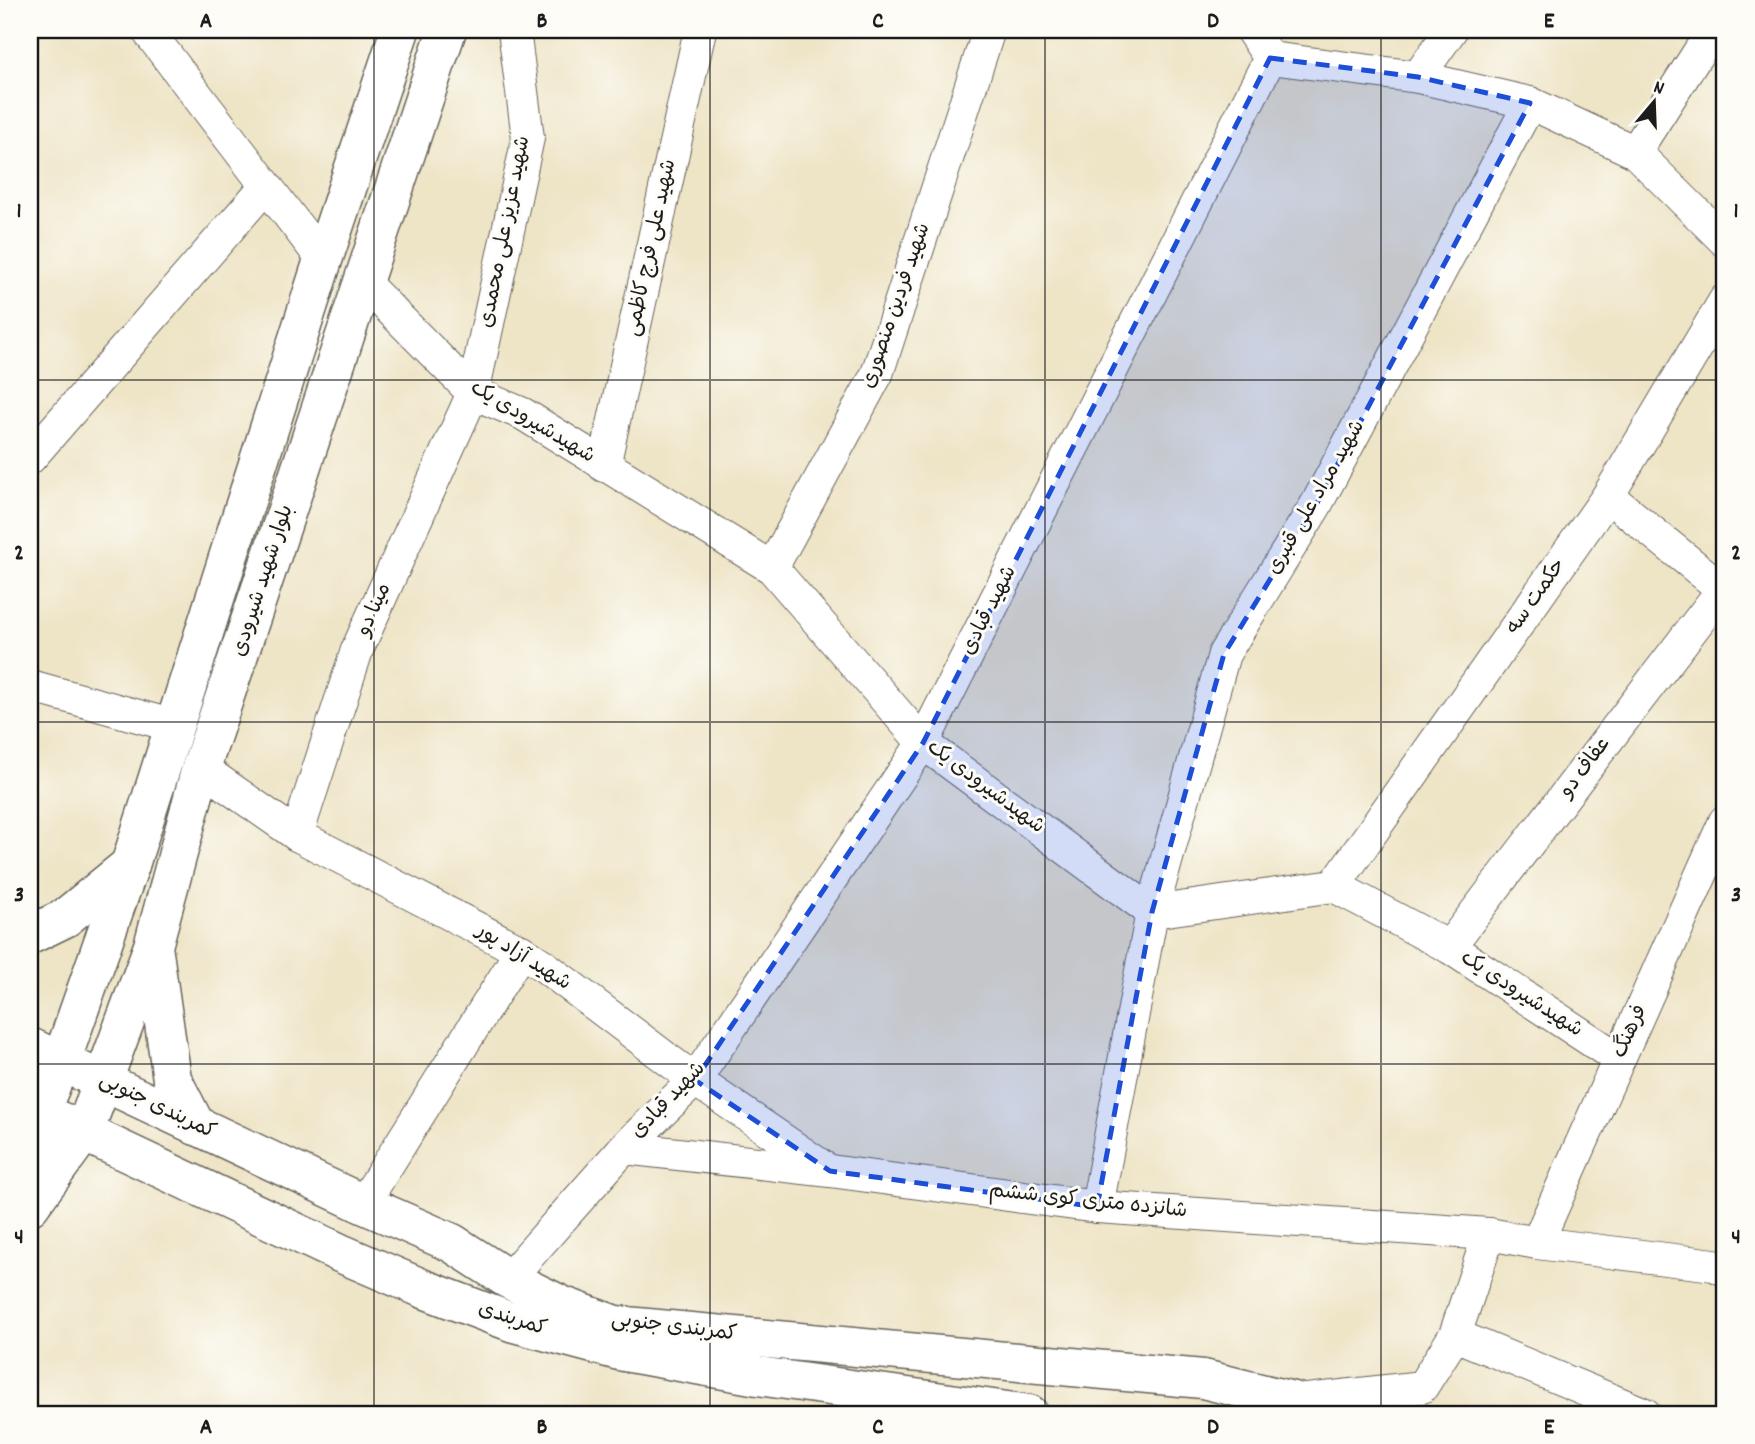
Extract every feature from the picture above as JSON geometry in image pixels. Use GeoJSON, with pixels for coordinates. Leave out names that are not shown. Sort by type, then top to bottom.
{"type":"FeatureCollection","features":[{"type":"Feature","properties":{"kind":"main road","name":"بلوار شهید شیرودی"},"geometry":{"type":"LineString","coordinates":[[30,1206],[35,1109],[46,1055],[130,864],[323,260],[400,30]]}},
{"type":"Feature","properties":{"kind":"main road","name":"بلوار شهید شیرودی"},"geometry":{"type":"LineString","coordinates":[[30,1206],[84,1132],[105,1082],[153,946],[201,768],[447,30]]}},
{"type":"Feature","properties":{"kind":"main road"},"geometry":{"type":"LineString","coordinates":[[30,935],[65,918],[130,864]]}},
{"type":"Feature","properties":{"kind":"main road"},"geometry":{"type":"LineString","coordinates":[[153,946],[172,1079],[196,1126]]}},
{"type":"Feature","properties":{"kind":"main road","name":"کمربندی جنوبی"},"geometry":{"type":"LineString","coordinates":[[46,1055],[452,1243],[508,1279],[615,1325],[1203,1379],[1314,1408]]}},
{"type":"Feature","properties":{"kind":"main road","name":"کمربندی"},"geometry":{"type":"LineString","coordinates":[[35,1109],[340,1253],[514,1323],[644,1356],[758,1376],[1029,1414]]}},
{"type":"Feature","properties":{"kind":"street"},"geometry":{"type":"LineString","coordinates":[[147,30],[323,260]]}},
{"type":"Feature","properties":{"kind":"street","name":"شهید عزیز علی محمدی"},"geometry":{"type":"LineString","coordinates":[[473,393],[528,138],[514,30]]}},
{"type":"Feature","properties":{"kind":"street","name":"شهید علی فرج کاظمی"},"geometry":{"type":"LineString","coordinates":[[604,466],[700,30]]}},
{"type":"Feature","properties":{"kind":"street","name":"شهید فردین منصوری"},"geometry":{"type":"LineString","coordinates":[[772,568],[877,374],[989,30]]}},
{"type":"Feature","properties":{"kind":"street"},"geometry":{"type":"LineString","coordinates":[[1251,30],[1270,58],[1418,77],[1530,103],[1635,152],[1725,241]]}},
{"type":"Feature","properties":{"kind":"street"},"geometry":{"type":"LineString","coordinates":[[1418,77],[1451,30]]}},
{"type":"Feature","properties":{"kind":"street"},"geometry":{"type":"LineString","coordinates":[[1635,152],[1713,30]]}},
{"type":"Feature","properties":{"kind":"street","name":"شهید قبادی"},"geometry":{"type":"LineString","coordinates":[[624,1148],[695,1080],[923,743],[1270,58]]}},
{"type":"Feature","properties":{"kind":"street","name":"شهید مراد علی قنبری"},"geometry":{"type":"LineString","coordinates":[[1097,1207],[1152,912],[1224,654],[1315,505],[1530,103]]}},
{"type":"Feature","properties":{"kind":"street"},"geometry":{"type":"LineString","coordinates":[[30,458],[266,186]]}},
{"type":"Feature","properties":{"kind":"street","name":"شهیدشیرودی یک"},"geometry":{"type":"LineString","coordinates":[[363,282],[473,393],[523,414],[772,568],[923,743],[1152,912]]}},
{"type":"Feature","properties":{"kind":"street","name":"حکمت سه"},"geometry":{"type":"LineString","coordinates":[[1334,886],[1608,496],[1725,300]]}},
{"type":"Feature","properties":{"kind":"street","name":"مینا دو"},"geometry":{"type":"LineString","coordinates":[[298,835],[357,650],[473,393]]}},
{"type":"Feature","properties":{"kind":"street"},"geometry":{"type":"LineString","coordinates":[[1608,496],[1724,590]]}},
{"type":"Feature","properties":{"kind":"street","name":"عفاف دو"},"geometry":{"type":"LineString","coordinates":[[1449,947],[1724,590]]}},
{"type":"Feature","properties":{"kind":"street"},"geometry":{"type":"LineString","coordinates":[[30,685],[174,726]]}},
{"type":"Feature","properties":{"kind":"street","name":"شهید آزاد پور"},"geometry":{"type":"LineString","coordinates":[[201,768],[298,835],[521,951],[695,1080],[830,1171]]}},
{"type":"Feature","properties":{"kind":"street","name":"فرهنگ"},"geometry":{"type":"LineString","coordinates":[[1536,1243],[1725,821]]}},
{"type":"Feature","properties":{"kind":"street"},"geometry":{"type":"LineString","coordinates":[[1152,912],[1334,886]]}},
{"type":"Feature","properties":{"kind":"street","name":"شهیدشیرودی یک"},"geometry":{"type":"LineString","coordinates":[[1334,886],[1449,947],[1619,1059]]}},
{"type":"Feature","properties":{"kind":"street"},"geometry":{"type":"LineString","coordinates":[[363,1204],[521,951]]}},
{"type":"Feature","properties":{"kind":"street"},"geometry":{"type":"LineString","coordinates":[[508,1279],[624,1148]]}},
{"type":"Feature","properties":{"kind":"street","name":"شانزده متری کوی ششم"},"geometry":{"type":"LineString","coordinates":[[624,1148],[830,1171],[1097,1207],[1489,1234],[1536,1243],[1714,1265],[1725,1270]]}},
{"type":"Feature","properties":{"kind":"street"},"geometry":{"type":"LineString","coordinates":[[1314,1408],[1422,1387],[1455,1335],[1489,1234]]}},
{"type":"Feature","properties":{"kind":"street"},"geometry":{"type":"LineString","coordinates":[[1455,1335],[1645,1414]]}},
{"type":"Feature","properties":{"kind":"highlighted area"},"geometry":{"type":"Polygon","coordinates":[[[1270,58],[1418,77],[1530,103],[1316,505],[1224,654],[1152,912],[1097,1207],[830,1171],[695,1080],[923,743],[1270,58]]]}}]}
